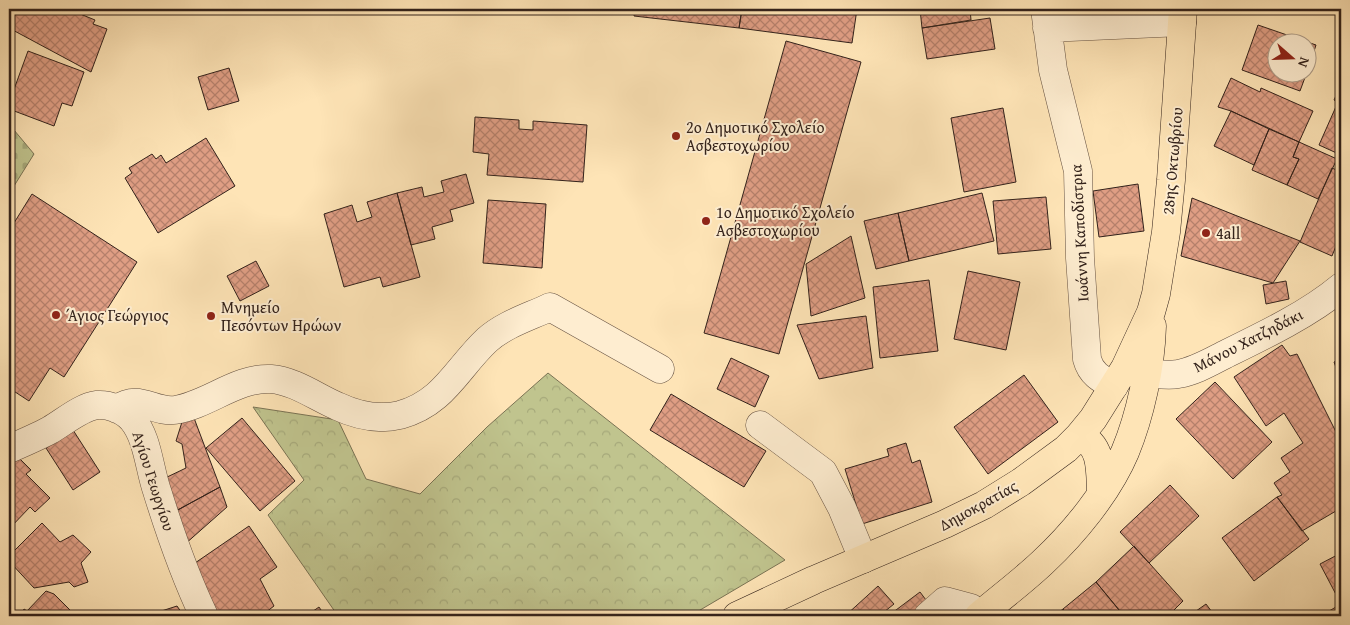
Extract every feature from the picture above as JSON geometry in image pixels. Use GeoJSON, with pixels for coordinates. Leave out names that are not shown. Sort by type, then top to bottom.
{"type":"FeatureCollection","features":[{"type":"Feature","properties":{"kind":"main road","name":"28ης Οκτωβρίου"},"geometry":{"type":"LineString","coordinates":[[1151,312],[1158,285],[1166,232],[1182,16]]}},
{"type":"Feature","properties":{"kind":"main road"},"geometry":{"type":"LineString","coordinates":[[975,612],[1042,562],[1066,538],[1100,494],[1124,453],[1147,373],[1151,342],[1151,312]]}},
{"type":"Feature","properties":{"kind":"main road","name":"Δημοκρατίας"},"geometry":{"type":"LineString","coordinates":[[737,616],[984,505],[1040,468],[1079,436],[1093,419],[1114,386],[1151,312]]}},
{"type":"Feature","properties":{"kind":"main road"},"geometry":{"type":"LineString","coordinates":[[1079,436],[1089,440],[1096,450],[1100,471],[1100,494]]}},
{"type":"Feature","properties":{"kind":"street"},"geometry":{"type":"LineString","coordinates":[[1046,18],[1182,16]]}},
{"type":"Feature","properties":{"kind":"street","name":"Ιωάννη Καποδίστρια"},"geometry":{"type":"LineString","coordinates":[[1046,18],[1053,70],[1078,171],[1081,267],[1087,359],[1090,368],[1096,376],[1114,386]]}},
{"type":"Feature","properties":{"kind":"street","name":"Μάνου Χατζηδάκι"},"geometry":{"type":"LineString","coordinates":[[1147,373],[1180,374],[1204,365],[1276,328],[1330,297],[1341,287]]}},
{"type":"Feature","properties":{"kind":"street"},"geometry":{"type":"LineString","coordinates":[[9,449],[49,431],[92,406],[103,405],[117,409],[123,405],[142,402],[163,409],[177,409],[192,405],[249,381],[273,379],[292,384],[337,406],[364,415],[383,418],[400,415],[420,407],[440,394],[487,340],[516,321],[550,306],[660,369]]}},
{"type":"Feature","properties":{"kind":"street","name":"Αγίου Γεωργίου"},"geometry":{"type":"LineString","coordinates":[[117,409],[132,420],[138,428],[172,536],[204,616]]}},
{"type":"Feature","properties":{"kind":"street"},"geometry":{"type":"LineString","coordinates":[[760,425],[823,472],[842,508],[863,559]]}},
{"type":"Feature","properties":{"kind":"street"},"geometry":{"type":"LineString","coordinates":[[928,616],[945,601],[975,612]]}},
{"type":"Feature","properties":{"kind":"green space"},"geometry":{"type":"Polygon","coordinates":[[[9,124],[34,154],[9,194],[9,124]]]}},
{"type":"Feature","properties":{"kind":"green space"},"geometry":{"type":"Polygon","coordinates":[[[548,373],[785,560],[690,616],[338,616],[268,515],[304,480],[253,407],[338,420],[366,479],[420,494],[487,427],[548,373]]]}},
{"type":"Feature","properties":{"kind":"building"},"geometry":{"type":"Polygon","coordinates":[[[9,9],[68,9],[95,20],[93,24],[107,29],[91,72],[9,28],[9,9]]]}},
{"type":"Feature","properties":{"kind":"building"},"geometry":{"type":"Polygon","coordinates":[[[635,9],[742,9],[739,28],[634,16],[635,9]]]}},
{"type":"Feature","properties":{"kind":"building"},"geometry":{"type":"Polygon","coordinates":[[[742,9],[857,9],[852,43],[739,28],[742,9]]]}},
{"type":"Feature","properties":{"kind":"building"},"geometry":{"type":"Polygon","coordinates":[[[920,9],[970,9],[971,20],[922,28],[920,9]]]}},
{"type":"Feature","properties":{"kind":"building"},"geometry":{"type":"Polygon","coordinates":[[[1108,9],[1140,9],[1140,11],[1108,9]]]}},
{"type":"Feature","properties":{"kind":"building"},"geometry":{"type":"Polygon","coordinates":[[[990,18],[995,49],[927,59],[922,28],[990,18]]]}},
{"type":"Feature","properties":{"kind":"building"},"geometry":{"type":"Polygon","coordinates":[[[1258,25],[1278,32],[1268,32],[1268,79],[1242,70],[1258,25]]]}},
{"type":"Feature","properties":{"kind":"building"},"geometry":{"type":"Polygon","coordinates":[[[786,41],[861,62],[779,354],[704,333],[786,41]]]}},
{"type":"Feature","properties":{"kind":"building"},"geometry":{"type":"Polygon","coordinates":[[[28,51],[84,72],[72,106],[62,103],[54,126],[9,109],[9,103],[28,51]]]}},
{"type":"Feature","properties":{"kind":"building"},"geometry":{"type":"Polygon","coordinates":[[[229,68],[239,101],[208,110],[198,77],[229,68]]]}},
{"type":"Feature","properties":{"kind":"building"},"geometry":{"type":"Polygon","coordinates":[[[1231,78],[1260,92],[1261,88],[1313,111],[1299,142],[1218,107],[1231,78]]]}},
{"type":"Feature","properties":{"kind":"building"},"geometry":{"type":"Polygon","coordinates":[[[1275,82],[1303,82],[1300,91],[1275,82]]]}},
{"type":"Feature","properties":{"kind":"building"},"geometry":{"type":"Polygon","coordinates":[[[1341,85],[1341,104],[1334,100],[1341,85]]]}},
{"type":"Feature","properties":{"kind":"building"},"geometry":{"type":"Polygon","coordinates":[[[1338,102],[1341,104],[1341,155],[1319,145],[1338,102]]]}},
{"type":"Feature","properties":{"kind":"building"},"geometry":{"type":"Polygon","coordinates":[[[1003,108],[1016,182],[964,192],[951,118],[1003,108]]]}},
{"type":"Feature","properties":{"kind":"building"},"geometry":{"type":"Polygon","coordinates":[[[1231,111],[1269,129],[1254,165],[1214,146],[1231,111]]]}},
{"type":"Feature","properties":{"kind":"building"},"geometry":{"type":"Polygon","coordinates":[[[475,117],[519,120],[519,129],[533,130],[533,121],[587,125],[583,182],[487,175],[489,154],[473,152],[475,117]]]}},
{"type":"Feature","properties":{"kind":"building"},"geometry":{"type":"Polygon","coordinates":[[[1269,129],[1299,142],[1293,157],[1299,159],[1287,185],[1252,170],[1269,129]]]}},
{"type":"Feature","properties":{"kind":"building"},"geometry":{"type":"Polygon","coordinates":[[[206,138],[235,186],[158,233],[125,178],[132,173],[129,168],[152,154],[156,159],[161,155],[166,163],[206,138]]]}},
{"type":"Feature","properties":{"kind":"building"},"geometry":{"type":"Polygon","coordinates":[[[1299,142],[1337,159],[1318,199],[1287,185],[1299,159],[1293,157],[1299,142]]]}},
{"type":"Feature","properties":{"kind":"building"},"geometry":{"type":"Polygon","coordinates":[[[1332,168],[1341,172],[1341,248],[1336,246],[1332,256],[1300,242],[1332,168]]]}},
{"type":"Feature","properties":{"kind":"building"},"geometry":{"type":"Polygon","coordinates":[[[466,174],[474,203],[450,210],[453,221],[432,227],[435,239],[411,245],[397,193],[422,187],[424,197],[444,192],[441,181],[466,174]]]}},
{"type":"Feature","properties":{"kind":"building"},"geometry":{"type":"Polygon","coordinates":[[[1138,184],[1144,231],[1099,237],[1093,191],[1138,184]]]}},
{"type":"Feature","properties":{"kind":"building"},"geometry":{"type":"Polygon","coordinates":[[[397,193],[420,277],[383,287],[380,277],[344,287],[324,214],[352,205],[357,222],[372,217],[367,202],[397,193]]]}},
{"type":"Feature","properties":{"kind":"building"},"geometry":{"type":"Polygon","coordinates":[[[982,193],[994,241],[909,261],[898,213],[982,193]]]}},
{"type":"Feature","properties":{"kind":"building","name":"Άγιος Γεώργιος"},"geometry":{"type":"Polygon","coordinates":[[[32,194],[137,262],[64,377],[50,368],[29,401],[9,388],[9,231],[32,194]]]}},
{"type":"Feature","properties":{"kind":"building"},"geometry":{"type":"Polygon","coordinates":[[[1046,197],[1051,249],[998,254],[993,201],[1046,197]]]}},
{"type":"Feature","properties":{"kind":"building"},"geometry":{"type":"Polygon","coordinates":[[[1192,198],[1300,241],[1273,283],[1181,256],[1192,198]]]}},
{"type":"Feature","properties":{"kind":"building"},"geometry":{"type":"Polygon","coordinates":[[[488,200],[546,204],[542,268],[483,263],[488,200]]]}},
{"type":"Feature","properties":{"kind":"building"},"geometry":{"type":"Polygon","coordinates":[[[898,213],[909,261],[876,269],[864,221],[898,213]]]}},
{"type":"Feature","properties":{"kind":"building"},"geometry":{"type":"Polygon","coordinates":[[[851,236],[865,298],[811,316],[806,264],[851,236]]]}},
{"type":"Feature","properties":{"kind":"building"},"geometry":{"type":"Polygon","coordinates":[[[256,261],[269,286],[240,301],[227,276],[256,261]]]}},
{"type":"Feature","properties":{"kind":"building"},"geometry":{"type":"Polygon","coordinates":[[[968,271],[1020,282],[1006,350],[954,339],[968,271]]]}},
{"type":"Feature","properties":{"kind":"building"},"geometry":{"type":"Polygon","coordinates":[[[929,280],[938,351],[880,358],[873,287],[929,280]]]}},
{"type":"Feature","properties":{"kind":"building"},"geometry":{"type":"Polygon","coordinates":[[[1286,281],[1289,299],[1266,304],[1263,285],[1286,281]]]}},
{"type":"Feature","properties":{"kind":"building"},"geometry":{"type":"Polygon","coordinates":[[[866,316],[873,368],[819,379],[797,325],[866,316]]]}},
{"type":"Feature","properties":{"kind":"building"},"geometry":{"type":"Polygon","coordinates":[[[1282,345],[1290,356],[1297,354],[1341,442],[1341,508],[1302,531],[1277,497],[1282,495],[1274,483],[1290,472],[1281,458],[1303,443],[1284,413],[1266,426],[1234,377],[1282,345]]]}},
{"type":"Feature","properties":{"kind":"building"},"geometry":{"type":"Polygon","coordinates":[[[731,358],[769,376],[755,407],[717,389],[731,358]]]}},
{"type":"Feature","properties":{"kind":"building"},"geometry":{"type":"Polygon","coordinates":[[[1341,359],[1341,381],[1334,362],[1341,359]]]}},
{"type":"Feature","properties":{"kind":"building"},"geometry":{"type":"Polygon","coordinates":[[[1024,375],[1058,422],[988,474],[954,427],[1024,375]]]}},
{"type":"Feature","properties":{"kind":"building"},"geometry":{"type":"Polygon","coordinates":[[[1215,382],[1272,442],[1233,479],[1176,419],[1215,382]]]}},
{"type":"Feature","properties":{"kind":"building"},"geometry":{"type":"Polygon","coordinates":[[[671,394],[766,451],[744,487],[650,430],[671,394]]]}},
{"type":"Feature","properties":{"kind":"building"},"geometry":{"type":"Polygon","coordinates":[[[9,413],[14,417],[9,424],[9,413]]]}},
{"type":"Feature","properties":{"kind":"building"},"geometry":{"type":"Polygon","coordinates":[[[194,418],[220,487],[174,512],[163,479],[186,468],[182,444],[176,441],[182,422],[194,418]]]}},
{"type":"Feature","properties":{"kind":"building"},"geometry":{"type":"Polygon","coordinates":[[[242,418],[295,481],[260,511],[206,448],[242,418]]]}},
{"type":"Feature","properties":{"kind":"building"},"geometry":{"type":"Polygon","coordinates":[[[73,430],[100,472],[73,490],[46,448],[73,430]]]}},
{"type":"Feature","properties":{"kind":"building"},"geometry":{"type":"Polygon","coordinates":[[[906,443],[912,463],[920,460],[932,502],[862,524],[845,469],[889,456],[887,449],[906,443]]]}},
{"type":"Feature","properties":{"kind":"building"},"geometry":{"type":"Polygon","coordinates":[[[15,454],[31,470],[26,474],[50,498],[35,512],[30,507],[9,529],[9,460],[15,454]]]}},
{"type":"Feature","properties":{"kind":"building"},"geometry":{"type":"Polygon","coordinates":[[[1170,485],[1199,516],[1149,563],[1120,532],[1170,485]]]}},
{"type":"Feature","properties":{"kind":"building"},"geometry":{"type":"Polygon","coordinates":[[[220,487],[227,507],[184,545],[174,512],[220,487]]]}},
{"type":"Feature","properties":{"kind":"building"},"geometry":{"type":"Polygon","coordinates":[[[1277,497],[1309,539],[1254,581],[1222,538],[1277,497]]]}},
{"type":"Feature","properties":{"kind":"building"},"geometry":{"type":"Polygon","coordinates":[[[42,523],[60,542],[73,535],[91,552],[81,563],[88,582],[74,587],[69,582],[34,588],[9,561],[9,556],[42,523]]]}},
{"type":"Feature","properties":{"kind":"building"},"geometry":{"type":"Polygon","coordinates":[[[249,526],[277,567],[260,579],[274,606],[261,616],[212,616],[195,563],[249,526]]]}},
{"type":"Feature","properties":{"kind":"building"},"geometry":{"type":"Polygon","coordinates":[[[1134,546],[1183,601],[1168,616],[1124,616],[1096,582],[1134,546]]]}},
{"type":"Feature","properties":{"kind":"building"},"geometry":{"type":"Polygon","coordinates":[[[1341,553],[1341,604],[1320,564],[1341,553]]]}},
{"type":"Feature","properties":{"kind":"building"},"geometry":{"type":"Polygon","coordinates":[[[1096,582],[1124,616],[1069,616],[1063,609],[1096,582]]]}},
{"type":"Feature","properties":{"kind":"building"},"geometry":{"type":"Polygon","coordinates":[[[878,586],[894,604],[879,616],[845,616],[878,586]]]}},
{"type":"Feature","properties":{"kind":"building"},"geometry":{"type":"Polygon","coordinates":[[[46,591],[54,594],[76,616],[20,616],[24,609],[27,611],[46,591]]]}},
{"type":"Feature","properties":{"kind":"building"},"geometry":{"type":"Polygon","coordinates":[[[920,592],[938,616],[888,616],[920,592]]]}},
{"type":"Feature","properties":{"kind":"building"},"geometry":{"type":"Polygon","coordinates":[[[1206,604],[1215,616],[1189,616],[1206,604]]]}},
{"type":"Feature","properties":{"kind":"building"},"geometry":{"type":"Polygon","coordinates":[[[1341,604],[1341,616],[1325,616],[1324,614],[1341,604]]]}},
{"type":"Feature","properties":{"kind":"building"},"geometry":{"type":"Polygon","coordinates":[[[177,606],[184,616],[146,616],[177,606]]]}},
{"type":"Feature","properties":{"kind":"building"},"geometry":{"type":"Polygon","coordinates":[[[319,607],[325,616],[306,616],[319,607]]]}},
{"type":"Feature","properties":{"kind":"building"},"geometry":{"type":"Polygon","coordinates":[[[1063,609],[1069,616],[1054,616],[1063,609]]]}},
{"type":"Feature","properties":{"kind":"place","name":"2ο Δημοτικό Σχολείο Ασβεστοχωρίου"},"geometry":{"type":"Point","coordinates":[676,136]}},
{"type":"Feature","properties":{"kind":"place","name":"1ο Δημοτικό Σχολείο Ασβεστοχωρίου"},"geometry":{"type":"Point","coordinates":[706,221]}},
{"type":"Feature","properties":{"kind":"place","name":"4all"},"geometry":{"type":"Point","coordinates":[1206,233]}},
{"type":"Feature","properties":{"kind":"place","name":"Άγιος Γεώργιος"},"geometry":{"type":"Point","coordinates":[56,315]}},
{"type":"Feature","properties":{"kind":"place","name":"Μνημείο Πεσόντων Ηρώων"},"geometry":{"type":"Point","coordinates":[211,316]}}]}
